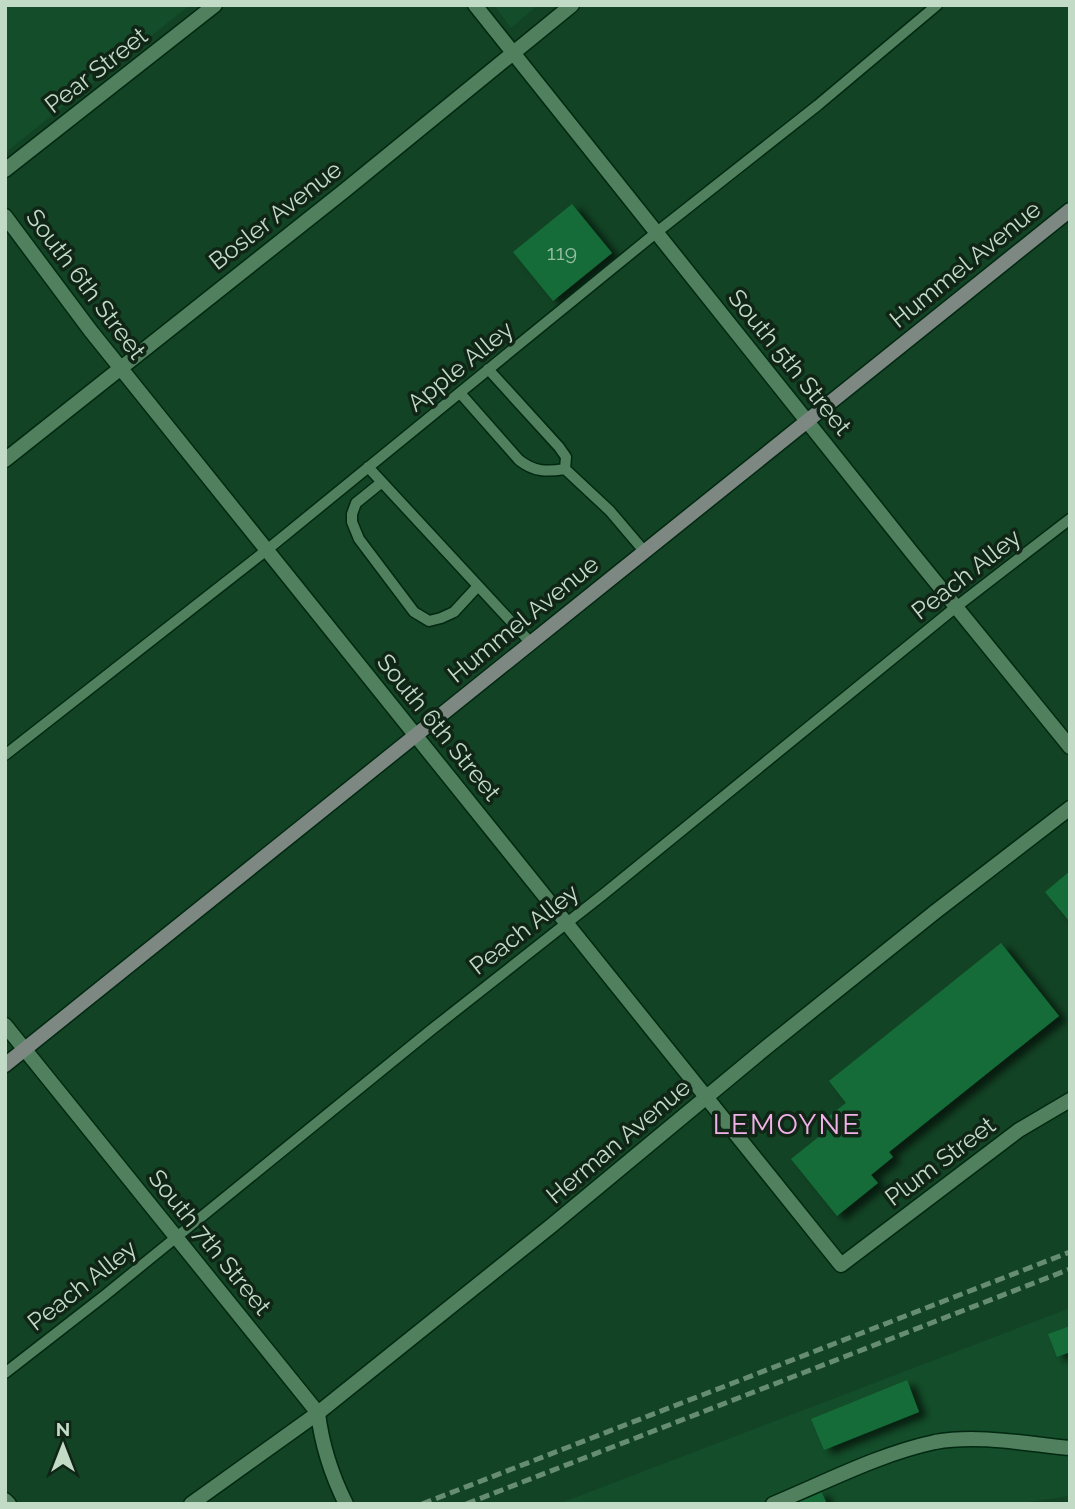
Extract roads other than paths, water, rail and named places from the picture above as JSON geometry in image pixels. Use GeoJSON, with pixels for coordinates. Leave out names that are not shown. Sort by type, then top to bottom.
{"type":"FeatureCollection","features":[{"type":"Feature","properties":{"kind":"main road","name":"Hummel Avenue"},"geometry":{"type":"LineString","coordinates":[[5,1065],[1070,210]]}},
{"type":"Feature","properties":{"kind":"street","name":"Pear Street"},"geometry":{"type":"LineString","coordinates":[[5,170],[215,5]]}},
{"type":"Feature","properties":{"kind":"street","name":"South 5th Street"},"geometry":{"type":"LineString","coordinates":[[475,5],[1070,747]]}},
{"type":"Feature","properties":{"kind":"street","name":"Bosler Avenue"},"geometry":{"type":"LineString","coordinates":[[5,460],[344,191],[572,5]]}},
{"type":"Feature","properties":{"kind":"street","name":"South 6th Street"},"geometry":{"type":"LineString","coordinates":[[5,216],[121,367],[841,1265]]}},
{"type":"Feature","properties":{"kind":"street","name":"Herman Avenue"},"geometry":{"type":"LineString","coordinates":[[191,1504],[318,1413],[935,912],[1070,808]]}},
{"type":"Feature","properties":{"kind":"street","name":"South 7th Street"},"geometry":{"type":"LineString","coordinates":[[5,1026],[318,1413],[322,1443],[346,1504]]}},
{"type":"Feature","properties":{"kind":"street","name":"Plum Street"},"geometry":{"type":"LineString","coordinates":[[841,1265],[1019,1130],[1070,1100]]}},
{"type":"Feature","properties":{"kind":"street"},"geometry":{"type":"LineString","coordinates":[[774,1504],[893,1454],[936,1442],[966,1440],[1070,1448]]}},
{"type":"Feature","properties":{"kind":"street"},"geometry":{"type":"LineString","coordinates":[[5,1500],[9,1504]]}},
{"type":"Feature","properties":{"kind":"lane","name":"Apple Alley"},"geometry":{"type":"LineString","coordinates":[[5,755],[268,549],[657,232],[818,105],[937,5]]}},
{"type":"Feature","properties":{"kind":"lane"},"geometry":{"type":"LineString","coordinates":[[488,369],[563,451],[566,457],[565,469]]}},
{"type":"Feature","properties":{"kind":"lane"},"geometry":{"type":"LineString","coordinates":[[460,393],[519,460],[531,469],[565,469],[610,510],[644,551]]}},
{"type":"Feature","properties":{"kind":"lane"},"geometry":{"type":"LineString","coordinates":[[368,467],[530,642]]}},
{"type":"Feature","properties":{"kind":"lane"},"geometry":{"type":"LineString","coordinates":[[382,482],[356,503],[352,522],[359,540],[414,612],[429,621],[441,618],[454,612],[478,586]]}},
{"type":"Feature","properties":{"kind":"lane","name":"Peach Alley"},"geometry":{"type":"LineString","coordinates":[[5,1373],[956,607],[1070,519]]}},
{"type":"Feature","properties":{"kind":"railway"},"geometry":{"type":"LineString","coordinates":[[422,1504],[1070,1252]]}},
{"type":"Feature","properties":{"kind":"railway"},"geometry":{"type":"LineString","coordinates":[[466,1504],[1070,1269]]}},
{"type":"Feature","properties":{"kind":"district","name":"LEMOYNE"},"geometry":{"type":"Point","coordinates":[787,1124]}}]}
